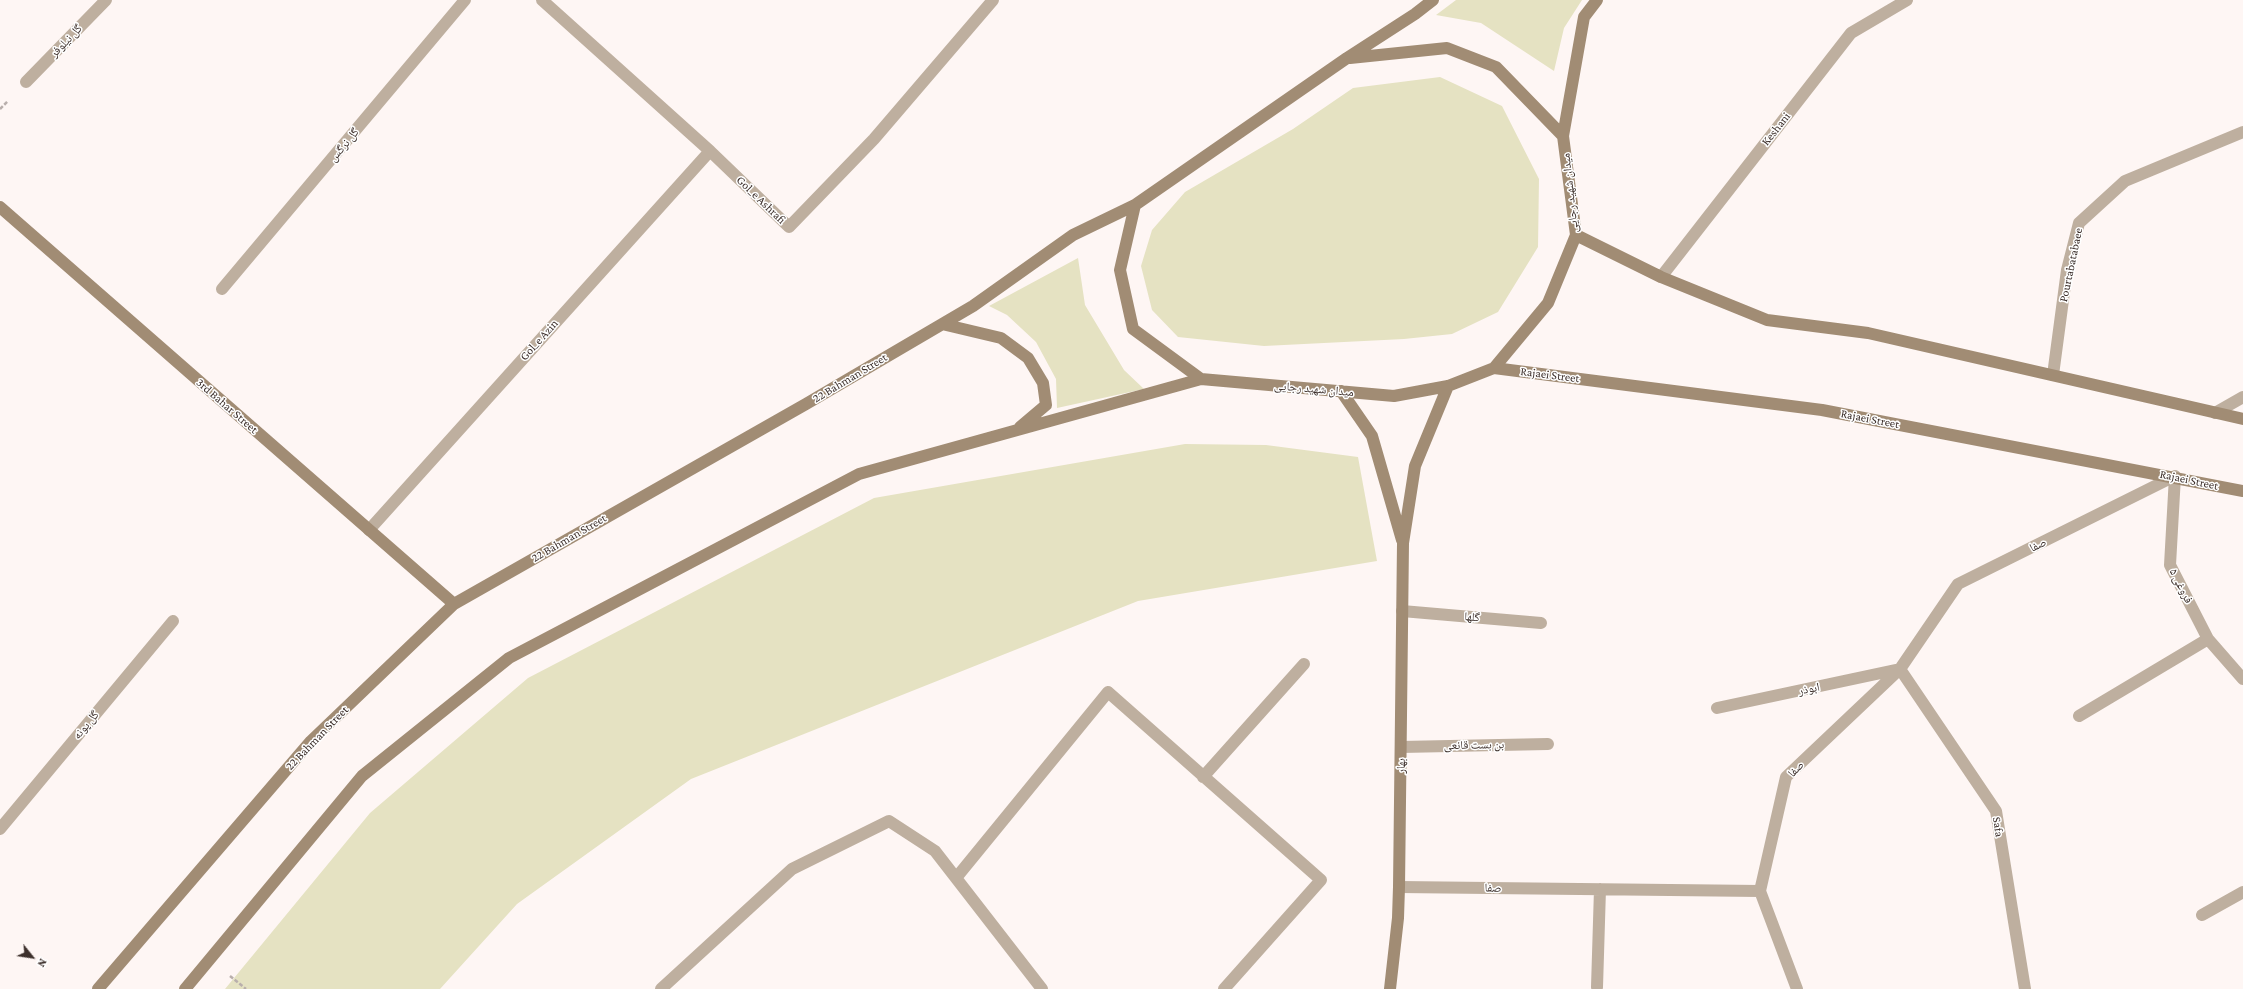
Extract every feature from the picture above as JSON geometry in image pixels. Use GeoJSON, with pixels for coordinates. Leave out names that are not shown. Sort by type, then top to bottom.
{"type":"FeatureCollection","features":[{"type":"Feature","properties":{"kind":"main road"},"geometry":{"type":"LineString","coordinates":[[1347,58],[1415,14],[1433,0]]}},
{"type":"Feature","properties":{"kind":"main road"},"geometry":{"type":"LineString","coordinates":[[1564,136],[1584,17],[1597,0]]}},
{"type":"Feature","properties":{"kind":"main road","name":"میدان شهید رجایی"},"geometry":{"type":"LineString","coordinates":[[1135,205],[1347,58],[1447,48],[1496,67],[1564,136],[1576,235],[1548,303],[1494,368],[1448,386],[1394,396],[1201,379]]}},
{"type":"Feature","properties":{"kind":"main road"},"geometry":{"type":"LineString","coordinates":[[1135,205],[1120,270],[1133,329],[1201,379]]}},
{"type":"Feature","properties":{"kind":"main road","name":"22 Bahman Street"},"geometry":{"type":"LineString","coordinates":[[98,989],[311,741],[454,604],[806,404],[973,306],[1073,236],[1135,205]]}},
{"type":"Feature","properties":{"kind":"main road","name":"3rd Bahar Street"},"geometry":{"type":"LineString","coordinates":[[0,207],[454,604]]}},
{"type":"Feature","properties":{"kind":"main road"},"geometry":{"type":"LineString","coordinates":[[1576,235],[1661,277],[1767,320],[1868,333],[2243,419]]}},
{"type":"Feature","properties":{"kind":"main road"},"geometry":{"type":"LineString","coordinates":[[942,324],[1001,338],[1028,358],[1043,383],[1046,405],[1016,430]]}},
{"type":"Feature","properties":{"kind":"main road","name":"Rajaei Street"},"geometry":{"type":"LineString","coordinates":[[1494,368],[1822,410],[2176,476],[2243,491]]}},
{"type":"Feature","properties":{"kind":"main road"},"geometry":{"type":"LineString","coordinates":[[185,989],[362,776],[509,658],[860,474],[1201,379]]}},
{"type":"Feature","properties":{"kind":"main road"},"geometry":{"type":"LineString","coordinates":[[1403,543],[1415,466],[1448,386]]}},
{"type":"Feature","properties":{"kind":"main road"},"geometry":{"type":"LineString","coordinates":[[1341,391],[1372,436],[1403,543]]}},
{"type":"Feature","properties":{"kind":"main road","name":"بهار"},"geometry":{"type":"LineString","coordinates":[[1390,989],[1398,918],[1399,887],[1403,543]]}},
{"type":"Feature","properties":{"kind":"street","name":"گل نیلوفر"},"geometry":{"type":"LineString","coordinates":[[26,82],[106,0]]}},
{"type":"Feature","properties":{"kind":"street","name":"گل نرگس"},"geometry":{"type":"LineString","coordinates":[[222,289],[465,0]]}},
{"type":"Feature","properties":{"kind":"street","name":"Gol_e Ashrafi"},"geometry":{"type":"LineString","coordinates":[[542,0],[710,151],[789,227],[874,139],[993,0]]}},
{"type":"Feature","properties":{"kind":"street","name":"Keshani"},"geometry":{"type":"LineString","coordinates":[[1661,277],[1851,33],[1907,0]]}},
{"type":"Feature","properties":{"kind":"street","name":"Pourtabatabaee"},"geometry":{"type":"LineString","coordinates":[[2053,375],[2067,270],[2079,223],[2125,181],[2243,132]]}},
{"type":"Feature","properties":{"kind":"street","name":"Gol_e Azin"},"geometry":{"type":"LineString","coordinates":[[369,530],[710,151]]}},
{"type":"Feature","properties":{"kind":"street"},"geometry":{"type":"LineString","coordinates":[[2215,413],[2243,397]]}},
{"type":"Feature","properties":{"kind":"street","name":"فروغی ۵"},"geometry":{"type":"LineString","coordinates":[[2176,476],[2170,565],[2208,639],[2243,680]]}},
{"type":"Feature","properties":{"kind":"street","name":"صفا"},"geometry":{"type":"LineString","coordinates":[[1399,887],[1760,891],[1786,777],[1900,669],[1958,584],[2176,476]]}},
{"type":"Feature","properties":{"kind":"street","name":"گلها"},"geometry":{"type":"LineString","coordinates":[[1402,611],[1541,623]]}},
{"type":"Feature","properties":{"kind":"street","name":"گل پونه"},"geometry":{"type":"LineString","coordinates":[[0,829],[173,621]]}},
{"type":"Feature","properties":{"kind":"street"},"geometry":{"type":"LineString","coordinates":[[2079,716],[2208,639]]}},
{"type":"Feature","properties":{"kind":"street"},"geometry":{"type":"LineString","coordinates":[[1203,777],[1304,664]]}},
{"type":"Feature","properties":{"kind":"street","name":"ابوذر"},"geometry":{"type":"LineString","coordinates":[[1717,708],[1900,669]]}},
{"type":"Feature","properties":{"kind":"street","name":"Safa"},"geometry":{"type":"LineString","coordinates":[[1900,669],[1996,811],[2025,989]]}},
{"type":"Feature","properties":{"kind":"street"},"geometry":{"type":"LineString","coordinates":[[956,878],[1108,692],[1321,880],[1224,989]]}},
{"type":"Feature","properties":{"kind":"street","name":"بن بست قانعی"},"geometry":{"type":"LineString","coordinates":[[1401,747],[1548,744]]}},
{"type":"Feature","properties":{"kind":"street"},"geometry":{"type":"LineString","coordinates":[[661,989],[792,869],[889,821],[935,851],[1042,989]]}},
{"type":"Feature","properties":{"kind":"street"},"geometry":{"type":"LineString","coordinates":[[1597,986],[1600,889]]}},
{"type":"Feature","properties":{"kind":"street"},"geometry":{"type":"LineString","coordinates":[[1760,891],[1797,989]]}},
{"type":"Feature","properties":{"kind":"street"},"geometry":{"type":"LineString","coordinates":[[2202,915],[2243,892]]}},
{"type":"Feature","properties":{"kind":"shaded area"},"geometry":{"type":"Polygon","coordinates":[[[1456,0],[1582,0],[1564,28],[1554,71],[1481,23],[1436,15],[1456,0]]]}},
{"type":"Feature","properties":{"kind":"shaded area"},"geometry":{"type":"Polygon","coordinates":[[[1440,77],[1502,106],[1539,179],[1538,247],[1498,312],[1452,334],[1404,339],[1264,346],[1178,337],[1152,310],[1141,266],[1152,230],[1185,192],[1293,129],[1353,88],[1440,77]]]}},
{"type":"Feature","properties":{"kind":"shaded area"},"geometry":{"type":"Polygon","coordinates":[[[1078,258],[1085,305],[1124,370],[1144,389],[1057,408],[1056,379],[1036,342],[1007,315],[989,306],[1078,258]]]}},
{"type":"Feature","properties":{"kind":"shaded area"},"geometry":{"type":"Polygon","coordinates":[[[1185,444],[1266,445],[1358,457],[1377,561],[1138,601],[691,779],[517,904],[440,989],[225,989],[370,813],[528,678],[874,498],[1185,444]]]}}]}
